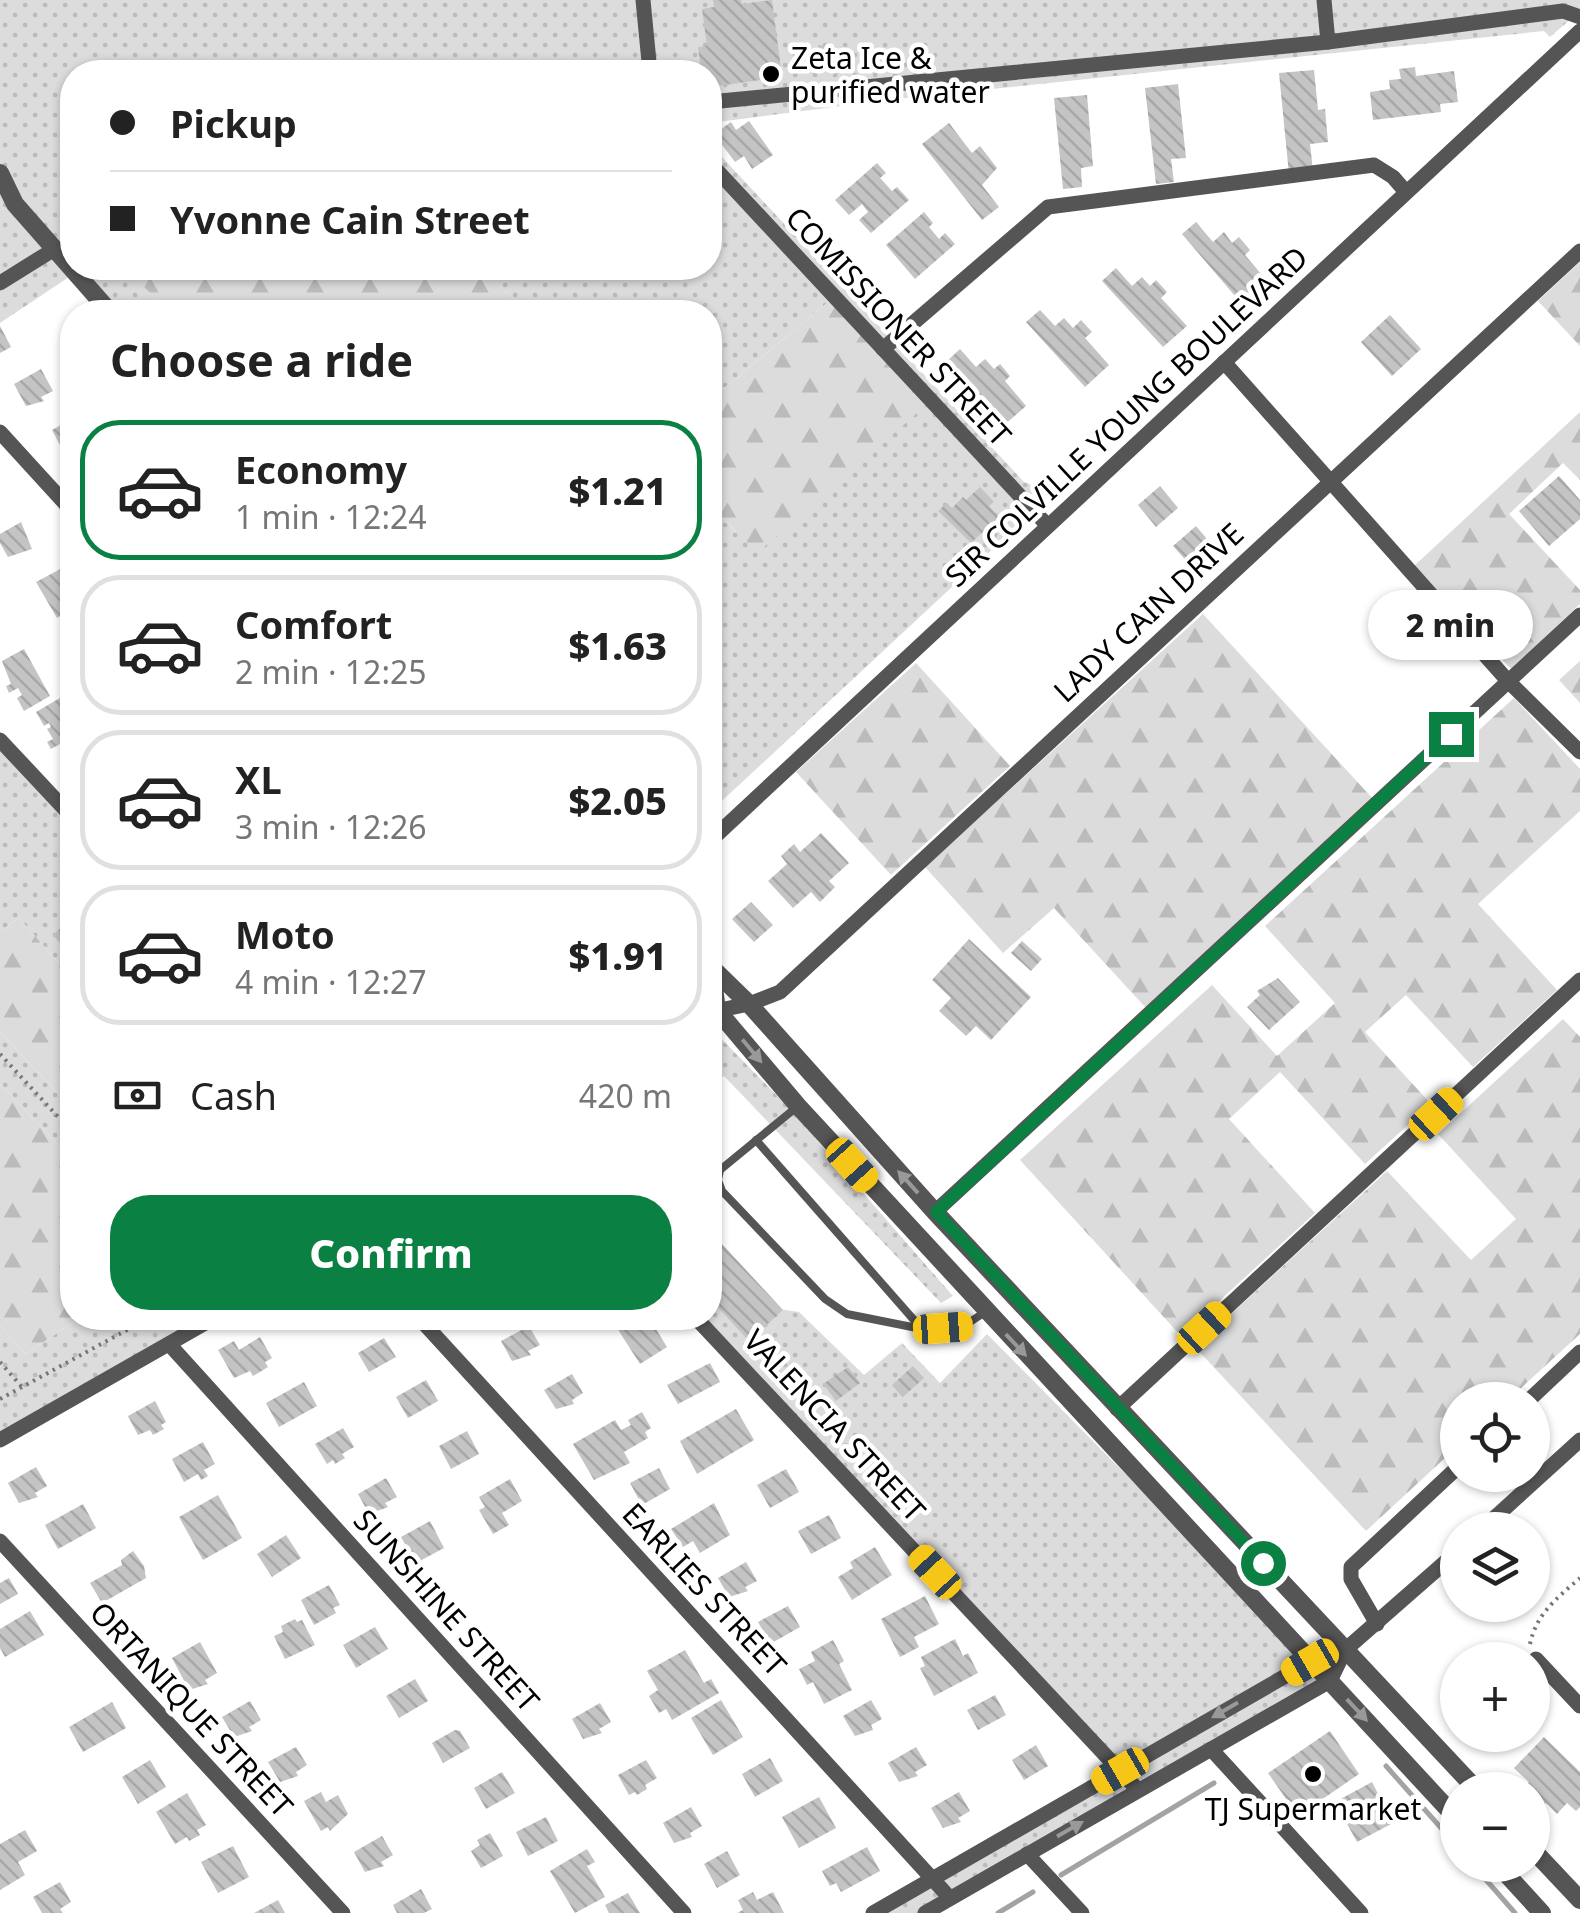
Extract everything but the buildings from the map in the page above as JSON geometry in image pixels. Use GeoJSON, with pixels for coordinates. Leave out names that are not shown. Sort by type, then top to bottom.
{"type":"FeatureCollection","features":[{"type":"Feature","properties":{"kind":"street"},"geometry":{"type":"LineString","coordinates":[[643,0],[649,60]]}},
{"type":"Feature","properties":{"kind":"street"},"geometry":{"type":"LineString","coordinates":[[1324,0],[1328,42]]}},
{"type":"Feature","properties":{"kind":"street"},"geometry":{"type":"LineString","coordinates":[[722,101],[1328,42],[1563,11],[1580,18]]}},
{"type":"Feature","properties":{"kind":"street","name":"SIR COLVILLE YOUNG BOULEVARD"},"geometry":{"type":"LineString","coordinates":[[722,830],[1580,32]]}},
{"type":"Feature","properties":{"kind":"street"},"geometry":{"type":"LineString","coordinates":[[883,349],[1048,207],[1374,165],[1406,192]]}},
{"type":"Feature","properties":{"kind":"street"},"geometry":{"type":"LineString","coordinates":[[0,173],[15,204],[60,258]]}},
{"type":"Feature","properties":{"kind":"street","name":"COMISSIONER STREET"},"geometry":{"type":"LineString","coordinates":[[722,176],[1048,526]]}},
{"type":"Feature","properties":{"kind":"street"},"geometry":{"type":"LineString","coordinates":[[0,284],[53,250]]}},
{"type":"Feature","properties":{"kind":"street","name":"LADY CAIN DRIVE"},"geometry":{"type":"LineString","coordinates":[[722,1009],[780,992],[1580,251]]}},
{"type":"Feature","properties":{"kind":"street"},"geometry":{"type":"LineString","coordinates":[[81,280],[99,300]]}},
{"type":"Feature","properties":{"kind":"street"},"geometry":{"type":"LineString","coordinates":[[1224,362],[1508,681],[1580,752]]}},
{"type":"Feature","properties":{"kind":"street"},"geometry":{"type":"LineString","coordinates":[[0,432],[60,499]]}},
{"type":"Feature","properties":{"kind":"street"},"geometry":{"type":"LineString","coordinates":[[936,1212],[1580,615]]}},
{"type":"Feature","properties":{"kind":"street"},"geometry":{"type":"LineString","coordinates":[[0,740],[60,804]]}},
{"type":"Feature","properties":{"kind":"street"},"geometry":{"type":"LineString","coordinates":[[722,978],[1009,1292],[1460,1772]]}},
{"type":"Feature","properties":{"kind":"street"},"geometry":{"type":"LineString","coordinates":[[1118,1408],[1580,980]]}},
{"type":"Feature","properties":{"kind":"street"},"geometry":{"type":"LineString","coordinates":[[722,1020],[986,1312],[1440,1800]]}},
{"type":"Feature","properties":{"kind":"street"},"geometry":{"type":"LineString","coordinates":[[798,1106],[823,1086]]}},
{"type":"Feature","properties":{"kind":"street"},"geometry":{"type":"LineString","coordinates":[[986,1312],[1009,1292]]}},
{"type":"Feature","properties":{"kind":"street"},"geometry":{"type":"LineString","coordinates":[[0,1440],[193,1330]]}},
{"type":"Feature","properties":{"kind":"street","name":"EARLIES STREET"},"geometry":{"type":"LineString","coordinates":[[430,1330],[950,1898]]}},
{"type":"Feature","properties":{"kind":"street","name":"VALENCIA STREET"},"geometry":{"type":"LineString","coordinates":[[707,1330],[1138,1790]]}},
{"type":"Feature","properties":{"kind":"street","name":"SUNSHINE STREET"},"geometry":{"type":"LineString","coordinates":[[168,1344],[684,1913]]}},
{"type":"Feature","properties":{"kind":"street"},"geometry":{"type":"LineString","coordinates":[[1548,1382],[1580,1352]]}},
{"type":"Feature","properties":{"kind":"street"},"geometry":{"type":"LineString","coordinates":[[1501,1512],[1580,1440]]}},
{"type":"Feature","properties":{"kind":"street"},"geometry":{"type":"LineString","coordinates":[[1377,1624],[1350,1579],[1351,1567],[1440,1484]]}},
{"type":"Feature","properties":{"kind":"street","name":"ORTANIQUE STREET"},"geometry":{"type":"LineString","coordinates":[[0,1541],[342,1913]]}},
{"type":"Feature","properties":{"kind":"street"},"geometry":{"type":"LineString","coordinates":[[874,1913],[1310,1662],[1345,1650],[1440,1567]]}},
{"type":"Feature","properties":{"kind":"street"},"geometry":{"type":"LineString","coordinates":[[925,1913],[1330,1681],[1345,1650]]}},
{"type":"Feature","properties":{"kind":"street"},"geometry":{"type":"LineString","coordinates":[[1550,1674],[1580,1706]]}},
{"type":"Feature","properties":{"kind":"street"},"geometry":{"type":"LineString","coordinates":[[1211,1749],[1362,1913]]}},
{"type":"Feature","properties":{"kind":"street"},"geometry":{"type":"LineString","coordinates":[[1027,1854],[1082,1913]]}},
{"type":"Feature","properties":{"kind":"street"},"geometry":{"type":"LineString","coordinates":[[1550,1868],[1580,1900]]}},
{"type":"Feature","properties":{"kind":"street"},"geometry":{"type":"LineString","coordinates":[[1514,1882],[1542,1913]]}},
{"type":"Feature","properties":{"kind":"lane"},"geometry":{"type":"LineString","coordinates":[[722,1168],[798,1106]]}},
{"type":"Feature","properties":{"kind":"lane"},"geometry":{"type":"LineString","coordinates":[[756,1140],[922,1329]]}},
{"type":"Feature","properties":{"kind":"lane"},"geometry":{"type":"LineString","coordinates":[[722,1191],[824,1299],[847,1314],[922,1329],[964,1326],[986,1312]]}},
{"type":"Feature","properties":{"kind":"path"},"geometry":{"type":"LineString","coordinates":[[0,1054],[60,1119]]}},
{"type":"Feature","properties":{"kind":"path"},"geometry":{"type":"LineString","coordinates":[[0,1400],[127,1330]]}},
{"type":"Feature","properties":{"kind":"path"},"geometry":{"type":"LineString","coordinates":[[0,1362],[22,1387]]}},
{"type":"Feature","properties":{"kind":"path"},"geometry":{"type":"LineString","coordinates":[[1530,1642],[1534,1626],[1549,1606],[1580,1578]]}},
{"type":"Feature","properties":{"kind":"green space"},"geometry":{"type":"Polygon","coordinates":[[[0,0],[1580,0],[1580,11],[1550,37],[1544,31],[896,99],[722,121],[722,60],[60,60],[60,280],[64,280],[0,323],[0,0]]]}},
{"type":"Feature","properties":{"kind":"green space"},"geometry":{"type":"Polygon","coordinates":[[[722,157],[1024,482],[1053,493],[722,801],[722,517],[736,532],[832,299],[722,390],[722,300],[515,300],[494,280],[722,280],[722,157]]]}},
{"type":"Feature","properties":{"kind":"green space"},"geometry":{"type":"Polygon","coordinates":[[[1580,262],[1580,346],[1538,301],[1580,262]]]}},
{"type":"Feature","properties":{"kind":"green space"},"geometry":{"type":"Polygon","coordinates":[[[82,280],[137,280],[157,300],[101,300],[82,280]]]}},
{"type":"Feature","properties":{"kind":"green space"},"geometry":{"type":"Polygon","coordinates":[[[137,280],[494,280],[515,300],[157,300],[137,280]]]}},
{"type":"Feature","properties":{"kind":"green space"},"geometry":{"type":"Polygon","coordinates":[[[832,299],[932,400],[757,553],[722,517],[722,390],[832,299]]]}},
{"type":"Feature","properties":{"kind":"green space"},"geometry":{"type":"Polygon","coordinates":[[[1580,412],[1580,480],[1563,463],[1509,514],[1580,590],[1580,604],[1511,669],[1414,566],[1580,412]]]}},
{"type":"Feature","properties":{"kind":"green space"},"geometry":{"type":"Polygon","coordinates":[[[1203,614],[1374,800],[1146,1008],[1054,908],[1003,953],[925,867],[1203,614]]]}},
{"type":"Feature","properties":{"kind":"green space"},"geometry":{"type":"Polygon","coordinates":[[[1580,661],[1580,703],[1559,680],[1580,661]]]}},
{"type":"Feature","properties":{"kind":"green space"},"geometry":{"type":"Polygon","coordinates":[[[916,663],[1010,766],[891,875],[796,772],[916,663]]]}},
{"type":"Feature","properties":{"kind":"green space"},"geometry":{"type":"Polygon","coordinates":[[[1514,698],[1580,769],[1580,811],[1478,904],[1557,990],[1473,1067],[1406,995],[1365,1032],[1431,1104],[1365,1164],[1280,1072],[1229,1119],[1315,1213],[1181,1336],[1020,1160],[1212,985],[1277,1056],[1335,1003],[1265,926],[1514,698]]]}},
{"type":"Feature","properties":{"kind":"green space"},"geometry":{"type":"Polygon","coordinates":[[[0,740],[60,804],[60,964],[19,918],[0,932],[0,740]]]}},
{"type":"Feature","properties":{"kind":"green space"},"geometry":{"type":"Polygon","coordinates":[[[19,918],[60,964],[60,1095],[0,1032],[0,932],[19,918]]]}},
{"type":"Feature","properties":{"kind":"green space"},"geometry":{"type":"Polygon","coordinates":[[[1563,1019],[1580,1037],[1580,1334],[1528,1382],[1440,1382],[1440,1463],[1366,1531],[1195,1347],[1387,1171],[1471,1260],[1516,1219],[1438,1134],[1563,1019]]]}},
{"type":"Feature","properties":{"kind":"green space"},"geometry":{"type":"Polygon","coordinates":[[[0,1032],[60,1095],[60,1146],[0,1084],[0,1032]]]}},
{"type":"Feature","properties":{"kind":"green space"},"geometry":{"type":"Polygon","coordinates":[[[722,1039],[788,1107],[953,1296],[941,1303],[724,1076],[722,1039]]]}},
{"type":"Feature","properties":{"kind":"green space"},"geometry":{"type":"Polygon","coordinates":[[[0,1084],[60,1146],[61,1330],[26,1354],[0,1326],[0,1084]]]}},
{"type":"Feature","properties":{"kind":"green space"},"geometry":{"type":"Polygon","coordinates":[[[722,1301],[799,1312],[864,1375],[902,1343],[940,1383],[987,1334],[1330,1681],[932,1913],[873,1913],[1120,1771],[707,1330],[722,1330],[722,1301]]]}},
{"type":"Feature","properties":{"kind":"green space"},"geometry":{"type":"Polygon","coordinates":[[[0,1326],[26,1354],[61,1330],[190,1330],[0,1439],[0,1326]]]}},
{"type":"Feature","properties":{"kind":"waterway"},"geometry":{"type":"LineString","coordinates":[[1386,1766],[1440,1827]]}},
{"type":"Feature","properties":{"kind":"waterway"},"geometry":{"type":"LineString","coordinates":[[1061,1875],[1214,1783]]}},
{"type":"Feature","properties":{"kind":"waterway"},"geometry":{"type":"LineString","coordinates":[[1488,1882],[1515,1913]]}},
{"type":"Feature","properties":{"kind":"waterway"},"geometry":{"type":"LineString","coordinates":[[998,1913],[1033,1892]]}},
{"type":"Feature","properties":{"kind":"place","name":"Zeta Ice & purified water"},"geometry":{"type":"Point","coordinates":[771,74]}},
{"type":"Feature","properties":{"kind":"place","name":"TJ Supermarket"},"geometry":{"type":"Point","coordinates":[1313,1774]}},
{"type":"Feature","properties":{"kind":"route"},"geometry":{"type":"LineString","coordinates":[[1263,1563],[936,1212],[1451,734]]}}]}
